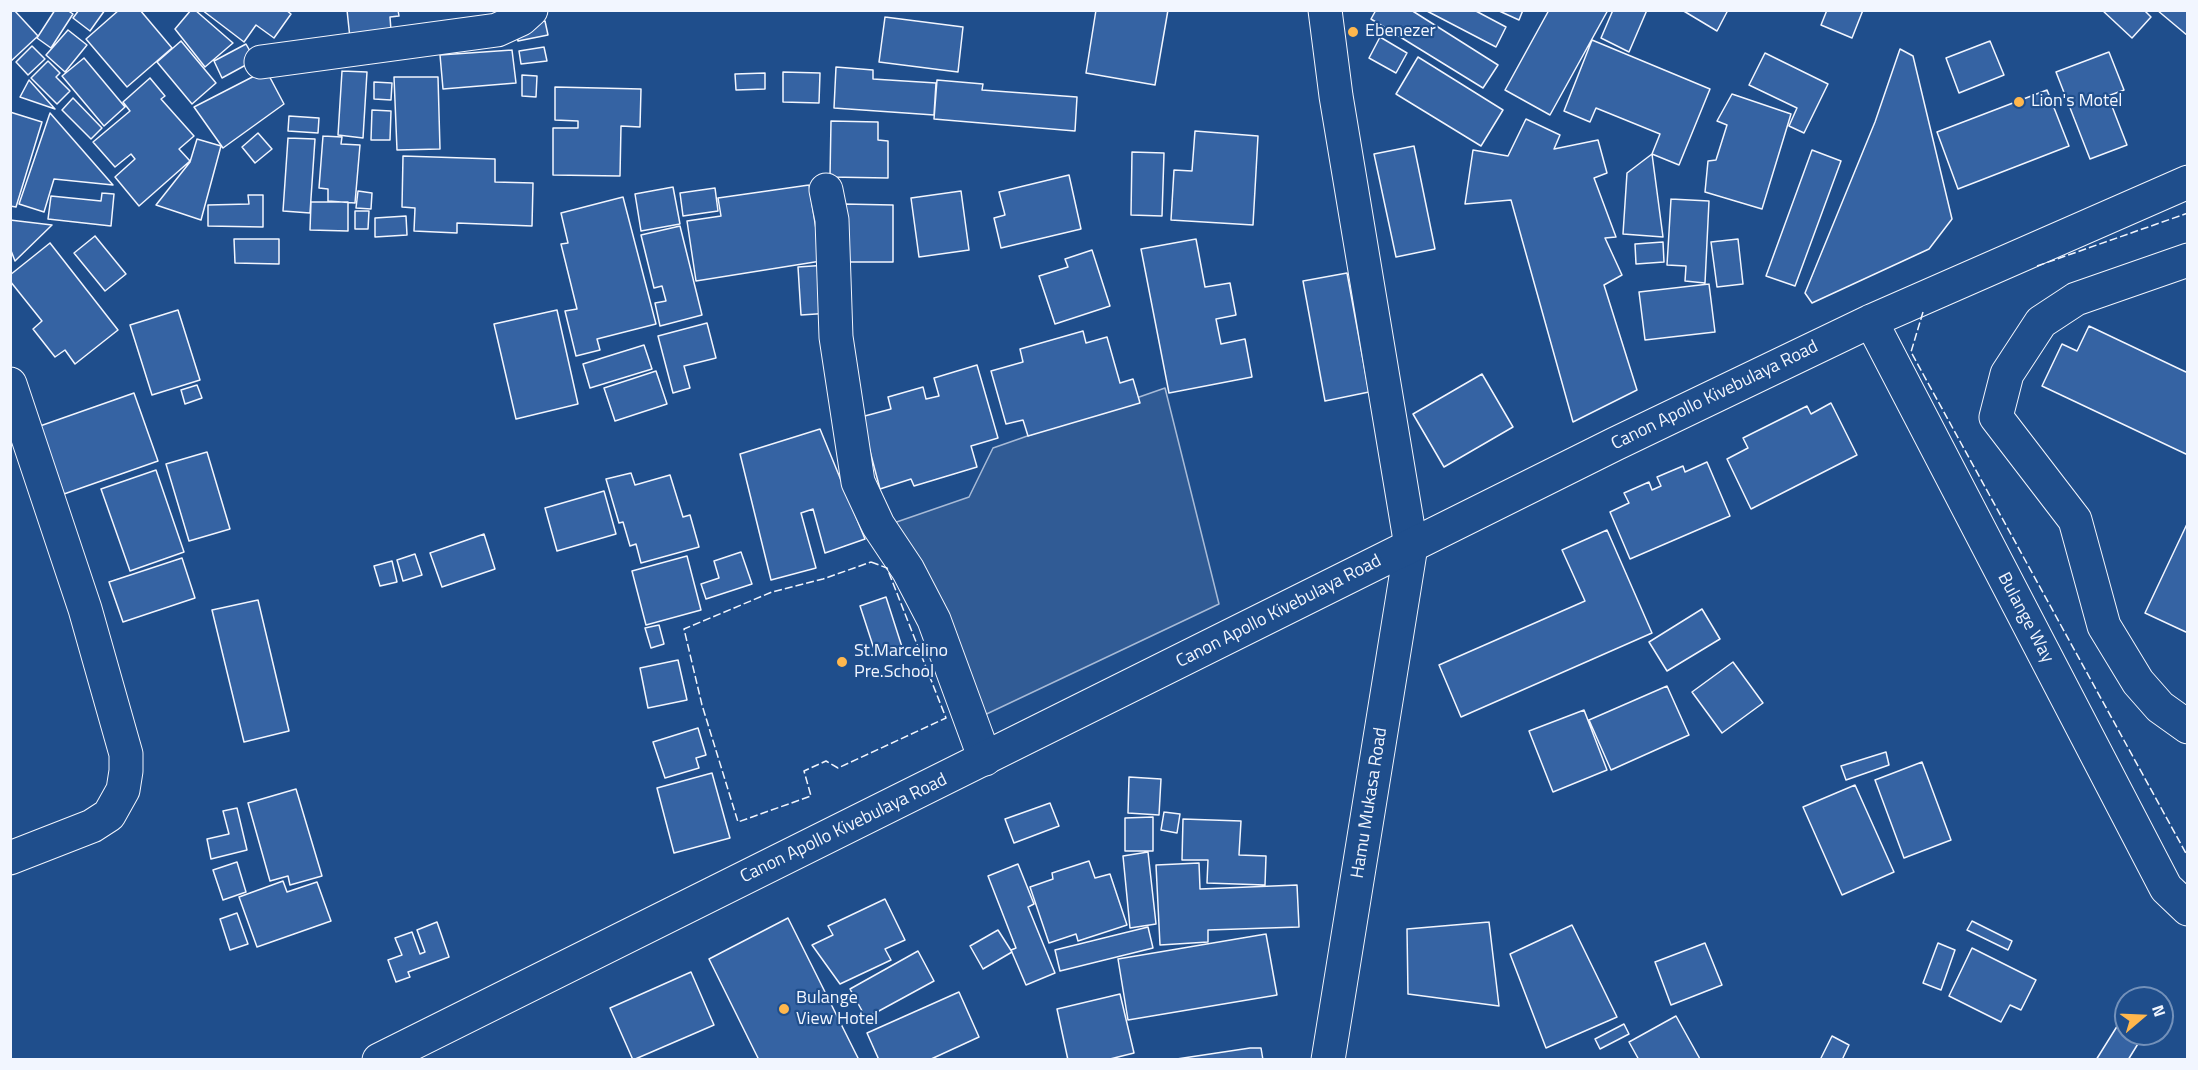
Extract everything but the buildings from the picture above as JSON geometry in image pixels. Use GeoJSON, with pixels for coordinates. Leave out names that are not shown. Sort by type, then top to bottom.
{"type":"FeatureCollection","features":[{"type":"Feature","properties":{"kind":"main road"},"geometry":{"type":"LineString","coordinates":[[261,62],[497,30],[521,19],[531,10]]}},
{"type":"Feature","properties":{"kind":"main road","name":"Hamu Mukasa Road"},"geometry":{"type":"LineString","coordinates":[[1325,10],[1336,96],[1411,546],[1328,1059]]}},
{"type":"Feature","properties":{"kind":"main road","name":"Canon Apollo Kivebulaya Road"},"geometry":{"type":"LineString","coordinates":[[379,1059],[1615,444],[1870,321],[2187,182]]}},
{"type":"Feature","properties":{"kind":"main road"},"geometry":{"type":"LineString","coordinates":[[826,190],[832,220],[836,337],[858,482],[879,525],[908,570],[934,620],[985,759]]}},
{"type":"Feature","properties":{"kind":"main road"},"geometry":{"type":"LineString","coordinates":[[2187,260],[2076,299],[2041,322],[2007,374],[1996,417],[2075,520],[2104,626],[2138,682],[2160,707],[2187,727]]}},
{"type":"Feature","properties":{"kind":"main road","name":"Bulange Way"},"geometry":{"type":"LineString","coordinates":[[1870,321],[2166,888],[2187,909]]}},
{"type":"Feature","properties":{"kind":"main road"},"geometry":{"type":"LineString","coordinates":[[10,384],[86,609],[126,754],[126,771],[123,790],[109,815],[92,826],[10,858]]}},
{"type":"Feature","properties":{"kind":"shaded area"},"geometry":{"type":"Polygon","coordinates":[[[1165,388],[1219,604],[976,719],[885,526],[969,497],[993,448],[1165,388]]]}},
{"type":"Feature","properties":{"kind":"fence"},"geometry":{"type":"LineString","coordinates":[[2037,266],[2188,213]]}},
{"type":"Feature","properties":{"kind":"fence"},"geometry":{"type":"LineString","coordinates":[[1923,312],[1911,352],[2188,857]]}},
{"type":"Feature","properties":{"kind":"fence"},"geometry":{"type":"LineString","coordinates":[[871,562],[887,568],[946,718],[838,768],[826,761],[804,771],[811,796],[738,822],[702,705],[684,629],[772,592],[823,579],[871,562]]}},
{"type":"Feature","properties":{"kind":"place","name":"Ebenezer"},"geometry":{"type":"Point","coordinates":[1353,32]}},
{"type":"Feature","properties":{"kind":"place","name":"Lion's Motel"},"geometry":{"type":"Point","coordinates":[2019,102]}},
{"type":"Feature","properties":{"kind":"place","name":"St.Marcelino Pre.School"},"geometry":{"type":"Point","coordinates":[842,662]}},
{"type":"Feature","properties":{"kind":"place","name":"Bulange View Hotel"},"geometry":{"type":"Point","coordinates":[784,1009]}}]}
